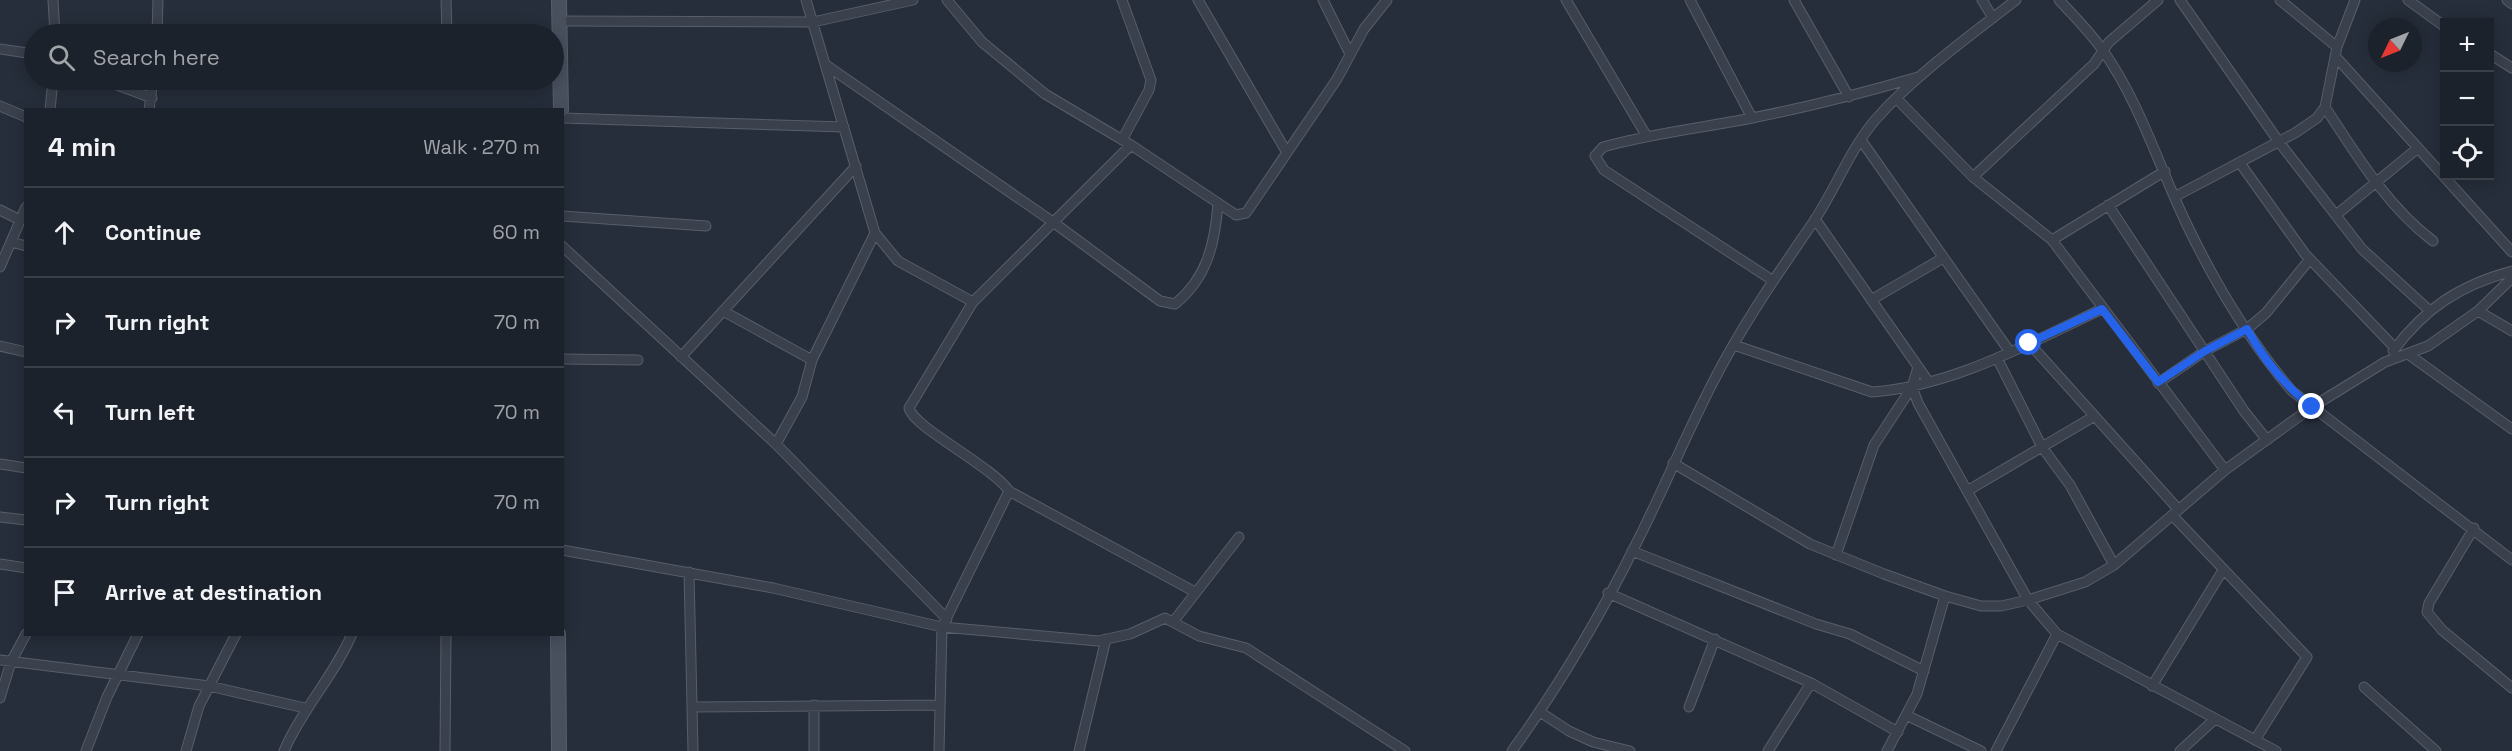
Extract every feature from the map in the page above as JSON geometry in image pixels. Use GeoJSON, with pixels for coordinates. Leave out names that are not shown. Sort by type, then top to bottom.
{"type":"FeatureCollection","features":[{"type":"Feature","properties":{"kind":"main road"},"geometry":{"type":"LineString","coordinates":[[559,0],[559,24]]}},
{"type":"Feature","properties":{"kind":"main road"},"geometry":{"type":"LineString","coordinates":[[559,90],[561,108]]}},
{"type":"Feature","properties":{"kind":"main road"},"geometry":{"type":"LineString","coordinates":[[558,636],[559,751]]}},
{"type":"Feature","properties":{"kind":"street"},"geometry":{"type":"LineString","coordinates":[[54,0],[55,24]]}},
{"type":"Feature","properties":{"kind":"street"},"geometry":{"type":"LineString","coordinates":[[157,24],[158,0]]}},
{"type":"Feature","properties":{"kind":"street"},"geometry":{"type":"LineString","coordinates":[[446,0],[447,24]]}},
{"type":"Feature","properties":{"kind":"street"},"geometry":{"type":"LineString","coordinates":[[806,0],[875,233],[898,261],[973,302]]}},
{"type":"Feature","properties":{"kind":"street"},"geometry":{"type":"LineString","coordinates":[[559,21],[813,22],[913,0]]}},
{"type":"Feature","properties":{"kind":"street"},"geometry":{"type":"LineString","coordinates":[[947,0],[982,42],[1045,94],[1127,142],[1236,215],[1246,213],[1336,79],[1364,29],[1387,0]]}},
{"type":"Feature","properties":{"kind":"street"},"geometry":{"type":"LineString","coordinates":[[1122,0],[1151,80],[1127,142],[1053,222],[973,302],[909,408],[914,419],[967,454],[1003,482],[1009,491],[1195,592]]}},
{"type":"Feature","properties":{"kind":"street"},"geometry":{"type":"LineString","coordinates":[[1198,0],[1286,151]]}},
{"type":"Feature","properties":{"kind":"street"},"geometry":{"type":"LineString","coordinates":[[1323,0],[1350,54]]}},
{"type":"Feature","properties":{"kind":"street"},"geometry":{"type":"LineString","coordinates":[[1566,0],[1646,135]]}},
{"type":"Feature","properties":{"kind":"street"},"geometry":{"type":"LineString","coordinates":[[1690,0],[1752,118]]}},
{"type":"Feature","properties":{"kind":"street"},"geometry":{"type":"LineString","coordinates":[[1794,0],[1849,97]]}},
{"type":"Feature","properties":{"kind":"street"},"geometry":{"type":"LineString","coordinates":[[1982,0],[1993,18]]}},
{"type":"Feature","properties":{"kind":"street"},"geometry":{"type":"LineString","coordinates":[[1512,751],[1540,712],[1632,551],[1673,463],[1734,345],[1772,280],[1815,219],[1861,140],[1876,119],[1897,99],[2016,0]]}},
{"type":"Feature","properties":{"kind":"street"},"geometry":{"type":"LineString","coordinates":[[1973,177],[2094,64],[2109,42],[2158,0]]}},
{"type":"Feature","properties":{"kind":"street"},"geometry":{"type":"LineString","coordinates":[[2180,0],[2279,142],[2362,249],[2430,312]]}},
{"type":"Feature","properties":{"kind":"street"},"geometry":{"type":"LineString","coordinates":[[2280,0],[2336,52],[2418,148],[2512,252]]}},
{"type":"Feature","properties":{"kind":"street"},"geometry":{"type":"LineString","coordinates":[[2176,196],[2279,142],[2317,118],[2325,107],[2336,52],[2355,0]]}},
{"type":"Feature","properties":{"kind":"street"},"geometry":{"type":"LineString","coordinates":[[2408,0],[2440,22]]}},
{"type":"Feature","properties":{"kind":"street"},"geometry":{"type":"LineString","coordinates":[[2506,0],[2512,4]]}},
{"type":"Feature","properties":{"kind":"street"},"geometry":{"type":"LineString","coordinates":[[2065,2],[2103,50],[2165,171],[2186,224],[2271,367],[2292,391],[2474,528],[2512,560]]}},
{"type":"Feature","properties":{"kind":"street"},"geometry":{"type":"LineString","coordinates":[[0,49],[24,53]]}},
{"type":"Feature","properties":{"kind":"street"},"geometry":{"type":"LineString","coordinates":[[2494,57],[2512,68]]}},
{"type":"Feature","properties":{"kind":"street"},"geometry":{"type":"LineString","coordinates":[[826,65],[1053,222],[1160,301],[1174,304],[1188,294],[1208,263],[1215,234],[1218,203]]}},
{"type":"Feature","properties":{"kind":"street"},"geometry":{"type":"LineString","coordinates":[[1772,280],[1604,170],[1595,156],[1603,147],[1646,135],[1752,118],[1849,97],[1923,76]]}},
{"type":"Feature","properties":{"kind":"street"},"geometry":{"type":"LineString","coordinates":[[50,108],[52,90]]}},
{"type":"Feature","properties":{"kind":"street"},"geometry":{"type":"LineString","coordinates":[[131,90],[152,98]]}},
{"type":"Feature","properties":{"kind":"street"},"geometry":{"type":"LineString","coordinates":[[150,108],[152,90]]}},
{"type":"Feature","properties":{"kind":"street"},"geometry":{"type":"LineString","coordinates":[[1897,99],[1973,177],[2052,240],[2225,470]]}},
{"type":"Feature","properties":{"kind":"street"},"geometry":{"type":"LineString","coordinates":[[0,106],[24,116]]}},
{"type":"Feature","properties":{"kind":"street"},"geometry":{"type":"LineString","coordinates":[[2325,107],[2375,183],[2414,226],[2433,242]]}},
{"type":"Feature","properties":{"kind":"street"},"geometry":{"type":"LineString","coordinates":[[564,118],[844,127]]}},
{"type":"Feature","properties":{"kind":"street"},"geometry":{"type":"LineString","coordinates":[[1861,140],[2010,352]]}},
{"type":"Feature","properties":{"kind":"street"},"geometry":{"type":"LineString","coordinates":[[2336,215],[2418,148]]}},
{"type":"Feature","properties":{"kind":"street"},"geometry":{"type":"LineString","coordinates":[[2240,163],[2310,259],[2395,348]]}},
{"type":"Feature","properties":{"kind":"street"},"geometry":{"type":"LineString","coordinates":[[681,357],[856,166]]}},
{"type":"Feature","properties":{"kind":"street"},"geometry":{"type":"LineString","coordinates":[[2052,240],[2165,171]]}},
{"type":"Feature","properties":{"kind":"street"},"geometry":{"type":"LineString","coordinates":[[2109,205],[2244,411],[2267,440]]}},
{"type":"Feature","properties":{"kind":"street"},"geometry":{"type":"LineString","coordinates":[[0,210],[20,220]]}},
{"type":"Feature","properties":{"kind":"street"},"geometry":{"type":"LineString","coordinates":[[0,267],[24,211]]}},
{"type":"Feature","properties":{"kind":"street"},"geometry":{"type":"LineString","coordinates":[[564,216],[706,226]]}},
{"type":"Feature","properties":{"kind":"street"},"geometry":{"type":"LineString","coordinates":[[1815,219],[1928,381]]}},
{"type":"Feature","properties":{"kind":"street"},"geometry":{"type":"LineString","coordinates":[[776,444],[802,397],[812,360],[875,233]]}},
{"type":"Feature","properties":{"kind":"street"},"geometry":{"type":"LineString","coordinates":[[11,242],[24,245]]}},
{"type":"Feature","properties":{"kind":"street"},"geometry":{"type":"LineString","coordinates":[[564,248],[776,444],[944,623]]}},
{"type":"Feature","properties":{"kind":"street"},"geometry":{"type":"LineString","coordinates":[[1871,300],[1944,258]]}},
{"type":"Feature","properties":{"kind":"street"},"geometry":{"type":"LineString","coordinates":[[2158,382],[2205,351],[2247,329],[2265,313],[2310,259]]}},
{"type":"Feature","properties":{"kind":"street"},"geometry":{"type":"LineString","coordinates":[[2385,362],[2395,348],[2430,312],[2462,288],[2512,271]]}},
{"type":"Feature","properties":{"kind":"street"},"geometry":{"type":"LineString","coordinates":[[1673,463],[1810,544],[1945,596],[1981,606],[2001,606],[2085,582],[2114,565],[2225,470],[2312,407],[2385,362],[2428,346],[2478,311],[2512,278]]}},
{"type":"Feature","properties":{"kind":"street"},"geometry":{"type":"LineString","coordinates":[[1734,345],[1872,392],[1912,387],[1997,358],[2102,309]]}},
{"type":"Feature","properties":{"kind":"street"},"geometry":{"type":"LineString","coordinates":[[723,311],[812,360]]}},
{"type":"Feature","properties":{"kind":"street"},"geometry":{"type":"LineString","coordinates":[[2478,311],[2512,331]]}},
{"type":"Feature","properties":{"kind":"street"},"geometry":{"type":"LineString","coordinates":[[2029,343],[2223,570],[2307,657],[2254,740]]}},
{"type":"Feature","properties":{"kind":"street"},"geometry":{"type":"LineString","coordinates":[[0,346],[24,352]]}},
{"type":"Feature","properties":{"kind":"street"},"geometry":{"type":"LineString","coordinates":[[2408,354],[2512,429]]}},
{"type":"Feature","properties":{"kind":"street"},"geometry":{"type":"LineString","coordinates":[[1997,358],[2042,447],[2070,485],[2114,565]]}},
{"type":"Feature","properties":{"kind":"street"},"geometry":{"type":"LineString","coordinates":[[564,359],[638,360]]}},
{"type":"Feature","properties":{"kind":"street"},"geometry":{"type":"LineString","coordinates":[[1836,555],[1874,445],[1912,387],[1918,367]]}},
{"type":"Feature","properties":{"kind":"street"},"geometry":{"type":"LineString","coordinates":[[1912,387],[1918,403],[2028,600],[2057,633],[2276,751]]}},
{"type":"Feature","properties":{"kind":"street"},"geometry":{"type":"LineString","coordinates":[[1967,491],[2093,417]]}},
{"type":"Feature","properties":{"kind":"street"},"geometry":{"type":"LineString","coordinates":[[0,465],[24,468]]}},
{"type":"Feature","properties":{"kind":"street"},"geometry":{"type":"LineString","coordinates":[[939,751],[944,623],[1009,491]]}},
{"type":"Feature","properties":{"kind":"street"},"geometry":{"type":"LineString","coordinates":[[0,517],[24,520]]}},
{"type":"Feature","properties":{"kind":"street"},"geometry":{"type":"LineString","coordinates":[[2474,528],[2429,603],[2427,612],[2442,630],[2512,688]]}},
{"type":"Feature","properties":{"kind":"street"},"geometry":{"type":"LineString","coordinates":[[1173,622],[1239,537]]}},
{"type":"Feature","properties":{"kind":"street"},"geometry":{"type":"LineString","coordinates":[[564,550],[773,588],[944,623],[1098,641],[1130,634],[1165,618],[1199,636],[1246,648],[1405,751]]}},
{"type":"Feature","properties":{"kind":"street"},"geometry":{"type":"LineString","coordinates":[[1632,551],[1795,616],[1850,634],[1924,671]]}},
{"type":"Feature","properties":{"kind":"street"},"geometry":{"type":"LineString","coordinates":[[0,564],[24,568]]}},
{"type":"Feature","properties":{"kind":"street"},"geometry":{"type":"LineString","coordinates":[[2152,686],[2223,570]]}},
{"type":"Feature","properties":{"kind":"street"},"geometry":{"type":"LineString","coordinates":[[689,572],[693,751]]}},
{"type":"Feature","properties":{"kind":"street"},"geometry":{"type":"LineString","coordinates":[[1608,593],[1811,683],[1898,732]]}},
{"type":"Feature","properties":{"kind":"street"},"geometry":{"type":"LineString","coordinates":[[1887,751],[1917,694],[1945,596]]}},
{"type":"Feature","properties":{"kind":"street"},"geometry":{"type":"LineString","coordinates":[[1996,751],[2057,633]]}},
{"type":"Feature","properties":{"kind":"street"},"geometry":{"type":"LineString","coordinates":[[0,698],[11,662],[25,636]]}},
{"type":"Feature","properties":{"kind":"street"},"geometry":{"type":"LineString","coordinates":[[86,751],[137,636]]}},
{"type":"Feature","properties":{"kind":"street"},"geometry":{"type":"LineString","coordinates":[[186,751],[199,706],[235,636]]}},
{"type":"Feature","properties":{"kind":"street"},"geometry":{"type":"LineString","coordinates":[[284,751],[305,708],[345,650],[351,636]]}},
{"type":"Feature","properties":{"kind":"street"},"geometry":{"type":"LineString","coordinates":[[445,751],[446,636]]}},
{"type":"Feature","properties":{"kind":"street"},"geometry":{"type":"LineString","coordinates":[[1079,751],[1106,639]]}},
{"type":"Feature","properties":{"kind":"street"},"geometry":{"type":"LineString","coordinates":[[1689,706],[1715,639]]}},
{"type":"Feature","properties":{"kind":"street"},"geometry":{"type":"LineString","coordinates":[[0,660],[209,686],[305,708]]}},
{"type":"Feature","properties":{"kind":"street"},"geometry":{"type":"LineString","coordinates":[[1768,751],[1811,683]]}},
{"type":"Feature","properties":{"kind":"street"},"geometry":{"type":"LineString","coordinates":[[2364,687],[2436,751]]}},
{"type":"Feature","properties":{"kind":"street"},"geometry":{"type":"LineString","coordinates":[[814,705],[814,751]]}},
{"type":"Feature","properties":{"kind":"street"},"geometry":{"type":"LineString","coordinates":[[692,707],[940,705]]}},
{"type":"Feature","properties":{"kind":"street"},"geometry":{"type":"LineString","coordinates":[[1540,712],[1569,731],[1593,742],[1630,751]]}},
{"type":"Feature","properties":{"kind":"street"},"geometry":{"type":"LineString","coordinates":[[1906,715],[1981,751]]}},
{"type":"Feature","properties":{"kind":"street"},"geometry":{"type":"LineString","coordinates":[[2180,751],[2215,719]]}},
{"type":"Feature","properties":{"kind":"route"},"geometry":{"type":"LineString","coordinates":[[2029,343],[2102,309],[2158,382],[2205,351],[2247,329],[2271,367],[2292,391],[2312,407]]}}]}
